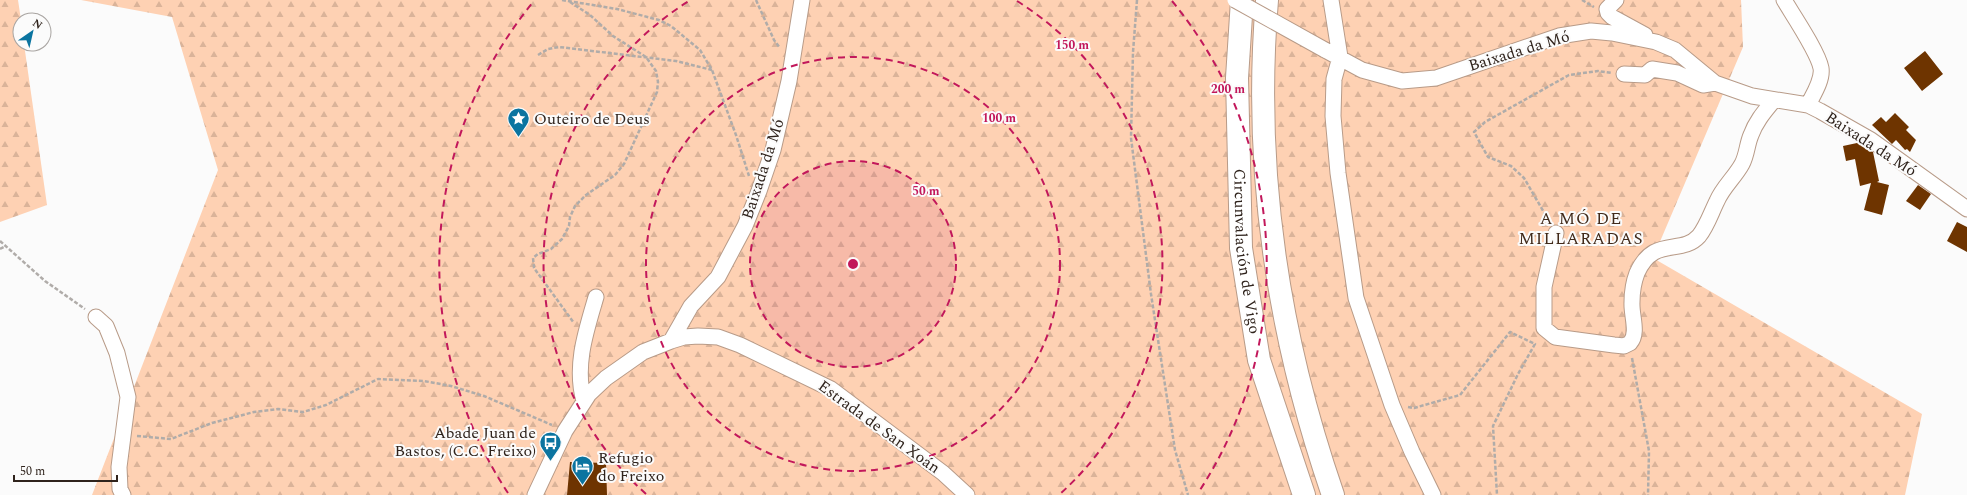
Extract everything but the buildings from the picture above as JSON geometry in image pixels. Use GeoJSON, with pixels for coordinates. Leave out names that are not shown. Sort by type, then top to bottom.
{"type":"FeatureCollection","features":[{"type":"Feature","properties":{"kind":"highway","name":"Circunvalación de Vigo"},"geometry":{"type":"LineString","coordinates":[[1242,0],[1237,78],[1241,248],[1259,360],[1304,495]]}},
{"type":"Feature","properties":{"kind":"highway","name":"Circunvalación de Vigo"},"geometry":{"type":"LineString","coordinates":[[1267,0],[1263,39],[1264,135],[1275,265],[1285,322],[1300,386],[1317,449],[1333,495]]}},
{"type":"Feature","properties":{"kind":"street","name":"Baixada da Mó"},"geometry":{"type":"LineString","coordinates":[[671,340],[691,306],[718,277],[745,226],[759,191],[773,150],[792,62],[802,0]]}},
{"type":"Feature","properties":{"kind":"street","name":"Baixada da Mó"},"geometry":{"type":"LineString","coordinates":[[1235,0],[1362,70],[1402,81],[1436,78],[1559,36],[1591,31],[1612,33],[1656,42],[1675,50],[1715,83],[1752,96],[1808,105],[1871,140],[1967,209]]}},
{"type":"Feature","properties":{"kind":"street"},"geometry":{"type":"LineString","coordinates":[[1331,0],[1340,57],[1334,79],[1333,116],[1338,173],[1356,298],[1392,405],[1412,452],[1433,495]]}},
{"type":"Feature","properties":{"kind":"street"},"geometry":{"type":"LineString","coordinates":[[1616,0],[1607,9],[1608,13],[1612,17],[1641,32],[1656,42]]}},
{"type":"Feature","properties":{"kind":"street"},"geometry":{"type":"LineString","coordinates":[[1784,0],[1821,68],[1820,80],[1808,105]]}},
{"type":"Feature","properties":{"kind":"street"},"geometry":{"type":"LineString","coordinates":[[1624,74],[1644,75],[1652,69],[1677,74],[1703,85],[1715,83]]}},
{"type":"Feature","properties":{"kind":"street"},"geometry":{"type":"LineString","coordinates":[[1556,234],[1544,287],[1544,328],[1554,337],[1624,346],[1630,344],[1634,335],[1632,303],[1634,284],[1636,274],[1643,262],[1652,254],[1663,248],[1683,246],[1693,241],[1699,235],[1707,223],[1723,189],[1743,163],[1750,136],[1758,118],[1774,100]]}},
{"type":"Feature","properties":{"kind":"street"},"geometry":{"type":"LineString","coordinates":[[584,401],[579,372],[584,338],[596,297]]}},
{"type":"Feature","properties":{"kind":"street"},"geometry":{"type":"LineString","coordinates":[[96,317],[106,326],[117,353],[128,397],[119,467],[120,489],[123,495]]}},
{"type":"Feature","properties":{"kind":"street","name":"Estrada de San Xoán"},"geometry":{"type":"LineString","coordinates":[[535,495],[565,431],[589,394],[606,378],[643,352],[671,340],[684,337],[718,337],[764,356],[831,389],[943,473],[967,495]]}},
{"type":"Feature","properties":{"kind":"path"},"geometry":{"type":"LineString","coordinates":[[562,0],[618,9],[658,20],[671,26],[700,50],[712,70],[736,135],[750,179],[759,191]]}},
{"type":"Feature","properties":{"kind":"path"},"geometry":{"type":"LineString","coordinates":[[756,0],[774,40],[792,62]]}},
{"type":"Feature","properties":{"kind":"path"},"geometry":{"type":"LineString","coordinates":[[1137,0],[1133,52],[1131,138],[1151,294],[1176,450],[1188,495]]}},
{"type":"Feature","properties":{"kind":"path"},"geometry":{"type":"LineString","coordinates":[[570,2],[590,15],[612,36],[646,57],[656,71],[658,82],[657,92],[624,164],[615,175],[586,195],[576,206],[570,217],[569,226],[562,239],[551,249],[538,254],[533,258],[534,268],[584,338]]}},
{"type":"Feature","properties":{"kind":"path"},"geometry":{"type":"LineString","coordinates":[[538,55],[548,49],[559,48],[676,61],[712,70]]}},
{"type":"Feature","properties":{"kind":"path"},"geometry":{"type":"LineString","coordinates":[[1556,234],[1524,178],[1510,166],[1488,157],[1474,132],[1485,122],[1569,75],[1598,71],[1624,74]]}},
{"type":"Feature","properties":{"kind":"path"},"geometry":{"type":"LineString","coordinates":[[0,241],[45,282],[96,317]]}},
{"type":"Feature","properties":{"kind":"path"},"geometry":{"type":"LineString","coordinates":[[0,249],[7,246]]}},
{"type":"Feature","properties":{"kind":"path"},"geometry":{"type":"LineString","coordinates":[[1392,405],[1414,408],[1460,395],[1510,332],[1535,344],[1518,374],[1493,426],[1497,495]]}},
{"type":"Feature","properties":{"kind":"path"},"geometry":{"type":"LineString","coordinates":[[1630,344],[1649,451],[1648,495]]}},
{"type":"Feature","properties":{"kind":"path"},"geometry":{"type":"LineString","coordinates":[[123,436],[171,439],[212,423],[254,412],[278,409],[303,412],[326,405],[378,379],[424,381],[451,386],[484,396],[520,410],[565,431]]}},
{"type":"Feature","properties":{"kind":"green space"},"geometry":{"type":"Polygon","coordinates":[[[0,0],[18,0],[20,12],[12,12],[12,52],[25,52],[47,205],[0,222],[0,0]]]}},
{"type":"Feature","properties":{"kind":"green space"},"geometry":{"type":"Polygon","coordinates":[[[81,0],[1741,0],[1743,47],[1653,258],[1922,414],[1905,495],[92,495],[218,170],[172,17],[81,0]]]}},
{"type":"Feature","properties":{"kind":"place","name":"Outeiro de Deus"},"geometry":{"type":"Point","coordinates":[518,138]}},
{"type":"Feature","properties":{"kind":"place","name":"Abade Juan de Bastos, (C.C. Freixo)"},"geometry":{"type":"Point","coordinates":[551,462]}},
{"type":"Feature","properties":{"kind":"place","name":"Refugio do Freixo"},"geometry":{"type":"Point","coordinates":[582,486]}},
{"type":"Feature","properties":{"kind":"district","name":"A MÓ DE MILLARADAS"},"geometry":{"type":"Point","coordinates":[1581,229]}}]}
